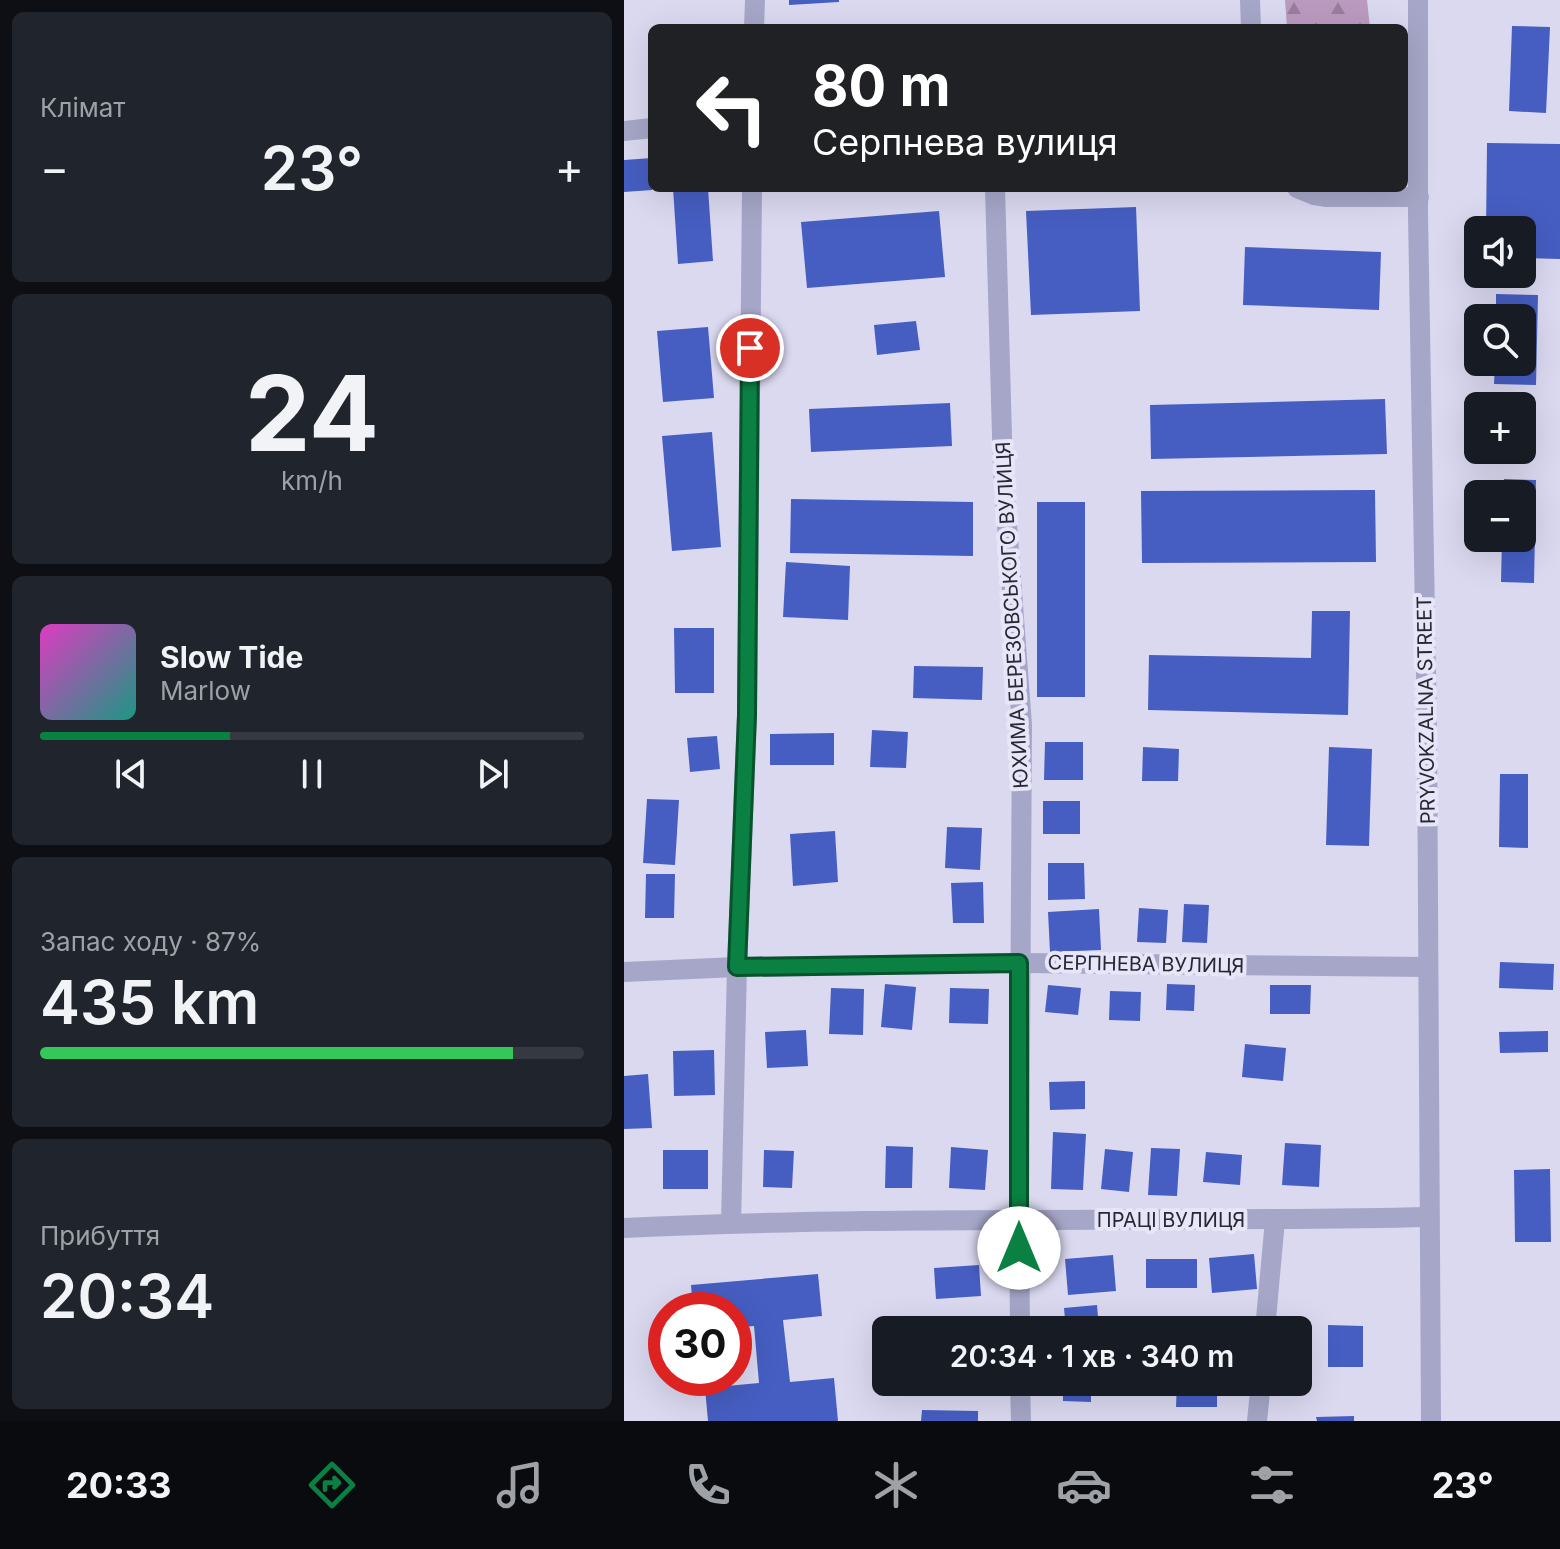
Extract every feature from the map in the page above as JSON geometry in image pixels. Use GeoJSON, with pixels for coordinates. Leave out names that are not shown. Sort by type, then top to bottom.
{"type":"FeatureCollection","features":[{"type":"Feature","properties":{"kind":"street"},"geometry":{"type":"LineString","coordinates":[[754,24],[755,0]]}},
{"type":"Feature","properties":{"kind":"street"},"geometry":{"type":"LineString","coordinates":[[1250,0],[1251,24]]}},
{"type":"Feature","properties":{"kind":"street","name":"PRYVOKZALNA STREET"},"geometry":{"type":"LineString","coordinates":[[1418,0],[1431,1421]]}},
{"type":"Feature","properties":{"kind":"street"},"geometry":{"type":"LineString","coordinates":[[624,131],[648,128]]}},
{"type":"Feature","properties":{"kind":"street"},"geometry":{"type":"LineString","coordinates":[[731,1223],[747,715],[752,192]]}},
{"type":"Feature","properties":{"kind":"street","name":"ЮХИМА БЕРЕЗОВСЬКОГО ВУЛИЦЯ"},"geometry":{"type":"LineString","coordinates":[[995,192],[1003,471],[1022,725],[1020,1316]]}},
{"type":"Feature","properties":{"kind":"street"},"geometry":{"type":"LineString","coordinates":[[1307,192],[1327,197],[1419,197]]}},
{"type":"Feature","properties":{"kind":"street","name":"СЕРПНЕВА ВУЛИЦЯ"},"geometry":{"type":"LineString","coordinates":[[624,972],[737,967],[1019,963],[1428,967]]}},
{"type":"Feature","properties":{"kind":"street","name":"ПРАЦІ ВУЛИЦЯ"},"geometry":{"type":"LineString","coordinates":[[624,1228],[731,1223],[1429,1217]]}},
{"type":"Feature","properties":{"kind":"street"},"geometry":{"type":"LineString","coordinates":[[1266,1316],[1275,1220]]}},
{"type":"Feature","properties":{"kind":"street"},"geometry":{"type":"LineString","coordinates":[[1020,1396],[1021,1421]]}},
{"type":"Feature","properties":{"kind":"street"},"geometry":{"type":"LineString","coordinates":[[1257,1421],[1260,1396]]}},
{"type":"Feature","properties":{"kind":"green space"},"geometry":{"type":"Polygon","coordinates":[[[1285,0],[1367,0],[1370,24],[1287,24],[1285,0]]]}},
{"type":"Feature","properties":{"kind":"building"},"geometry":{"type":"Polygon","coordinates":[[[789,0],[839,0],[839,2],[789,5],[789,0]]]}},
{"type":"Feature","properties":{"kind":"building"},"geometry":{"type":"Polygon","coordinates":[[[1512,26],[1550,27],[1546,113],[1509,111],[1512,26]]]}},
{"type":"Feature","properties":{"kind":"building"},"geometry":{"type":"Polygon","coordinates":[[[1487,143],[1560,144],[1560,259],[1536,258],[1536,216],[1486,216],[1487,143]]]}},
{"type":"Feature","properties":{"kind":"building"},"geometry":{"type":"Polygon","coordinates":[[[648,158],[648,190],[624,192],[624,160],[648,158]]]}},
{"type":"Feature","properties":{"kind":"building"},"geometry":{"type":"Polygon","coordinates":[[[673,192],[708,192],[713,261],[678,264],[673,192]]]}},
{"type":"Feature","properties":{"kind":"building"},"geometry":{"type":"Polygon","coordinates":[[[1136,207],[1140,311],[1031,315],[1026,211],[1136,207]]]}},
{"type":"Feature","properties":{"kind":"building"},"geometry":{"type":"Polygon","coordinates":[[[939,211],[945,277],[807,288],[801,222],[939,211]]]}},
{"type":"Feature","properties":{"kind":"building"},"geometry":{"type":"Polygon","coordinates":[[[1245,247],[1381,252],[1379,310],[1243,305],[1245,247]]]}},
{"type":"Feature","properties":{"kind":"building"},"geometry":{"type":"Polygon","coordinates":[[[1496,294],[1538,295],[1536,385],[1494,384],[1494,376],[1536,376],[1536,304],[1496,304],[1496,294]]]}},
{"type":"Feature","properties":{"kind":"building"},"geometry":{"type":"Polygon","coordinates":[[[916,321],[920,350],[877,355],[874,325],[916,321]]]}},
{"type":"Feature","properties":{"kind":"building"},"geometry":{"type":"Polygon","coordinates":[[[708,327],[714,398],[663,402],[657,331],[708,327]]]}},
{"type":"Feature","properties":{"kind":"building"},"geometry":{"type":"Polygon","coordinates":[[[1385,399],[1387,454],[1151,459],[1150,405],[1385,399]]]}},
{"type":"Feature","properties":{"kind":"building"},"geometry":{"type":"Polygon","coordinates":[[[950,403],[952,446],[811,452],[809,409],[950,403]]]}},
{"type":"Feature","properties":{"kind":"building"},"geometry":{"type":"Polygon","coordinates":[[[712,432],[721,547],[672,551],[662,436],[712,432]]]}},
{"type":"Feature","properties":{"kind":"building"},"geometry":{"type":"Polygon","coordinates":[[[1375,490],[1376,562],[1142,563],[1141,491],[1375,490]]]}},
{"type":"Feature","properties":{"kind":"building"},"geometry":{"type":"Polygon","coordinates":[[[791,499],[973,502],[973,556],[790,553],[791,499]]]}},
{"type":"Feature","properties":{"kind":"building"},"geometry":{"type":"Polygon","coordinates":[[[1037,502],[1085,502],[1085,697],[1037,697],[1037,502]]]}},
{"type":"Feature","properties":{"kind":"building"},"geometry":{"type":"Polygon","coordinates":[[[1502,552],[1535,552],[1534,583],[1501,582],[1502,552]]]}},
{"type":"Feature","properties":{"kind":"building"},"geometry":{"type":"Polygon","coordinates":[[[786,562],[850,566],[848,620],[783,617],[786,562]]]}},
{"type":"Feature","properties":{"kind":"building"},"geometry":{"type":"Polygon","coordinates":[[[1312,611],[1350,611],[1348,715],[1148,710],[1149,655],[1311,658],[1312,611]]]}},
{"type":"Feature","properties":{"kind":"building"},"geometry":{"type":"Polygon","coordinates":[[[674,628],[714,628],[714,693],[675,693],[674,628]]]}},
{"type":"Feature","properties":{"kind":"building"},"geometry":{"type":"Polygon","coordinates":[[[914,666],[983,667],[982,700],[913,698],[914,666]]]}},
{"type":"Feature","properties":{"kind":"building"},"geometry":{"type":"Polygon","coordinates":[[[872,730],[908,732],[906,768],[870,767],[872,730]]]}},
{"type":"Feature","properties":{"kind":"building"},"geometry":{"type":"Polygon","coordinates":[[[834,733],[834,765],[770,765],[770,734],[834,733]]]}},
{"type":"Feature","properties":{"kind":"building"},"geometry":{"type":"Polygon","coordinates":[[[717,736],[720,769],[690,772],[687,738],[717,736]]]}},
{"type":"Feature","properties":{"kind":"building"},"geometry":{"type":"Polygon","coordinates":[[[1045,742],[1083,742],[1083,780],[1044,780],[1045,742]]]}},
{"type":"Feature","properties":{"kind":"building"},"geometry":{"type":"Polygon","coordinates":[[[1143,747],[1179,749],[1178,781],[1142,781],[1143,747]]]}},
{"type":"Feature","properties":{"kind":"building"},"geometry":{"type":"Polygon","coordinates":[[[1329,747],[1372,749],[1369,846],[1326,845],[1329,747]]]}},
{"type":"Feature","properties":{"kind":"building"},"geometry":{"type":"Polygon","coordinates":[[[1500,774],[1528,774],[1528,848],[1499,847],[1500,774]]]}},
{"type":"Feature","properties":{"kind":"building"},"geometry":{"type":"Polygon","coordinates":[[[647,799],[679,800],[675,865],[643,863],[647,799]]]}},
{"type":"Feature","properties":{"kind":"building"},"geometry":{"type":"Polygon","coordinates":[[[1043,801],[1080,801],[1080,834],[1043,834],[1043,801]]]}},
{"type":"Feature","properties":{"kind":"building"},"geometry":{"type":"Polygon","coordinates":[[[947,827],[982,828],[980,870],[945,868],[947,827]]]}},
{"type":"Feature","properties":{"kind":"building"},"geometry":{"type":"Polygon","coordinates":[[[835,831],[838,882],[793,886],[790,834],[835,831]]]}},
{"type":"Feature","properties":{"kind":"building"},"geometry":{"type":"Polygon","coordinates":[[[1048,863],[1084,863],[1085,899],[1048,900],[1048,863]]]}},
{"type":"Feature","properties":{"kind":"building"},"geometry":{"type":"Polygon","coordinates":[[[646,874],[675,874],[674,918],[645,918],[646,874]]]}},
{"type":"Feature","properties":{"kind":"building"},"geometry":{"type":"Polygon","coordinates":[[[983,882],[984,923],[953,923],[951,883],[983,882]]]}},
{"type":"Feature","properties":{"kind":"building"},"geometry":{"type":"Polygon","coordinates":[[[1184,904],[1209,905],[1207,943],[1182,942],[1184,904]]]}},
{"type":"Feature","properties":{"kind":"building"},"geometry":{"type":"Polygon","coordinates":[[[1139,908],[1168,910],[1166,943],[1137,942],[1139,908]]]}},
{"type":"Feature","properties":{"kind":"building"},"geometry":{"type":"Polygon","coordinates":[[[1099,909],[1101,950],[1050,952],[1048,912],[1099,909]]]}},
{"type":"Feature","properties":{"kind":"building"},"geometry":{"type":"Polygon","coordinates":[[[1500,962],[1554,964],[1553,990],[1499,988],[1500,962]]]}},
{"type":"Feature","properties":{"kind":"building"},"geometry":{"type":"Polygon","coordinates":[[[885,984],[916,987],[912,1030],[881,1027],[885,984]]]}},
{"type":"Feature","properties":{"kind":"building"},"geometry":{"type":"Polygon","coordinates":[[[1167,984],[1195,985],[1194,1011],[1166,1010],[1167,984]]]}},
{"type":"Feature","properties":{"kind":"building"},"geometry":{"type":"Polygon","coordinates":[[[1048,985],[1081,988],[1078,1015],[1045,1012],[1048,985]]]}},
{"type":"Feature","properties":{"kind":"building"},"geometry":{"type":"Polygon","coordinates":[[[1270,985],[1311,985],[1310,1014],[1270,1014],[1270,985]]]}},
{"type":"Feature","properties":{"kind":"building"},"geometry":{"type":"Polygon","coordinates":[[[831,988],[864,989],[863,1035],[829,1034],[831,988]]]}},
{"type":"Feature","properties":{"kind":"building"},"geometry":{"type":"Polygon","coordinates":[[[950,988],[989,989],[988,1024],[949,1023],[950,988]]]}},
{"type":"Feature","properties":{"kind":"building"},"geometry":{"type":"Polygon","coordinates":[[[1110,991],[1141,992],[1140,1021],[1109,1020],[1110,991]]]}},
{"type":"Feature","properties":{"kind":"building"},"geometry":{"type":"Polygon","coordinates":[[[806,1030],[808,1066],[767,1068],[765,1032],[806,1030]]]}},
{"type":"Feature","properties":{"kind":"building"},"geometry":{"type":"Polygon","coordinates":[[[1548,1031],[1548,1052],[1500,1053],[1499,1032],[1548,1031]]]}},
{"type":"Feature","properties":{"kind":"building"},"geometry":{"type":"Polygon","coordinates":[[[1245,1044],[1286,1048],[1283,1081],[1242,1077],[1245,1044]]]}},
{"type":"Feature","properties":{"kind":"building"},"geometry":{"type":"Polygon","coordinates":[[[714,1050],[715,1095],[674,1096],[673,1051],[714,1050]]]}},
{"type":"Feature","properties":{"kind":"building"},"geometry":{"type":"Polygon","coordinates":[[[648,1074],[652,1128],[624,1129],[624,1076],[648,1074]]]}},
{"type":"Feature","properties":{"kind":"building"},"geometry":{"type":"Polygon","coordinates":[[[1085,1081],[1085,1109],[1050,1110],[1049,1082],[1085,1081]]]}},
{"type":"Feature","properties":{"kind":"building"},"geometry":{"type":"Polygon","coordinates":[[[1053,1132],[1086,1134],[1083,1190],[1051,1189],[1053,1132]]]}},
{"type":"Feature","properties":{"kind":"building"},"geometry":{"type":"Polygon","coordinates":[[[1285,1143],[1321,1145],[1319,1187],[1282,1185],[1285,1143]]]}},
{"type":"Feature","properties":{"kind":"building"},"geometry":{"type":"Polygon","coordinates":[[[886,1146],[913,1147],[912,1188],[885,1188],[886,1146]]]}},
{"type":"Feature","properties":{"kind":"building"},"geometry":{"type":"Polygon","coordinates":[[[951,1147],[988,1150],[985,1190],[949,1188],[951,1147]]]}},
{"type":"Feature","properties":{"kind":"building"},"geometry":{"type":"Polygon","coordinates":[[[1151,1148],[1180,1149],[1177,1196],[1148,1195],[1151,1148]]]}},
{"type":"Feature","properties":{"kind":"building"},"geometry":{"type":"Polygon","coordinates":[[[1105,1149],[1133,1152],[1129,1192],[1101,1189],[1105,1149]]]}},
{"type":"Feature","properties":{"kind":"building"},"geometry":{"type":"Polygon","coordinates":[[[663,1150],[708,1150],[708,1189],[663,1189],[663,1150]]]}},
{"type":"Feature","properties":{"kind":"building"},"geometry":{"type":"Polygon","coordinates":[[[764,1150],[794,1151],[792,1188],[763,1187],[764,1150]]]}},
{"type":"Feature","properties":{"kind":"building"},"geometry":{"type":"Polygon","coordinates":[[[1206,1152],[1242,1155],[1240,1185],[1203,1182],[1206,1152]]]}},
{"type":"Feature","properties":{"kind":"building"},"geometry":{"type":"Polygon","coordinates":[[[1550,1169],[1551,1242],[1515,1242],[1514,1170],[1550,1169]]]}},
{"type":"Feature","properties":{"kind":"building"},"geometry":{"type":"Polygon","coordinates":[[[1254,1254],[1257,1289],[1212,1293],[1209,1258],[1254,1254]]]}},
{"type":"Feature","properties":{"kind":"building"},"geometry":{"type":"Polygon","coordinates":[[[1113,1255],[1116,1291],[1068,1295],[1065,1259],[1113,1255]]]}},
{"type":"Feature","properties":{"kind":"building"},"geometry":{"type":"Polygon","coordinates":[[[1146,1259],[1197,1259],[1197,1288],[1146,1288],[1146,1259]]]}},
{"type":"Feature","properties":{"kind":"building"},"geometry":{"type":"Polygon","coordinates":[[[979,1265],[981,1296],[936,1299],[934,1268],[979,1265]]]}},
{"type":"Feature","properties":{"kind":"building"},"geometry":{"type":"Polygon","coordinates":[[[818,1274],[822,1316],[783,1320],[790,1382],[834,1378],[838,1421],[708,1421],[706,1396],[752,1396],[752,1384],[759,1383],[752,1326],[752,1292],[692,1292],[691,1285],[818,1274]]]}},
{"type":"Feature","properties":{"kind":"building"},"geometry":{"type":"Polygon","coordinates":[[[1097,1305],[1098,1316],[1065,1316],[1064,1308],[1097,1305]]]}},
{"type":"Feature","properties":{"kind":"building"},"geometry":{"type":"Polygon","coordinates":[[[1328,1325],[1363,1326],[1363,1367],[1328,1367],[1328,1325]]]}},
{"type":"Feature","properties":{"kind":"building"},"geometry":{"type":"Polygon","coordinates":[[[1063,1396],[1091,1396],[1091,1402],[1063,1401],[1063,1396]]]}},
{"type":"Feature","properties":{"kind":"building"},"geometry":{"type":"Polygon","coordinates":[[[1176,1396],[1217,1396],[1217,1407],[1176,1407],[1176,1396]]]}},
{"type":"Feature","properties":{"kind":"building"},"geometry":{"type":"Polygon","coordinates":[[[922,1410],[978,1411],[978,1421],[921,1421],[922,1410]]]}},
{"type":"Feature","properties":{"kind":"building"},"geometry":{"type":"Polygon","coordinates":[[[1354,1416],[1354,1421],[1317,1421],[1316,1417],[1354,1416]]]}},
{"type":"Feature","properties":{"kind":"route"},"geometry":{"type":"LineString","coordinates":[[750,348],[747,715],[737,967],[1019,963],[1019,1248]]}}]}
